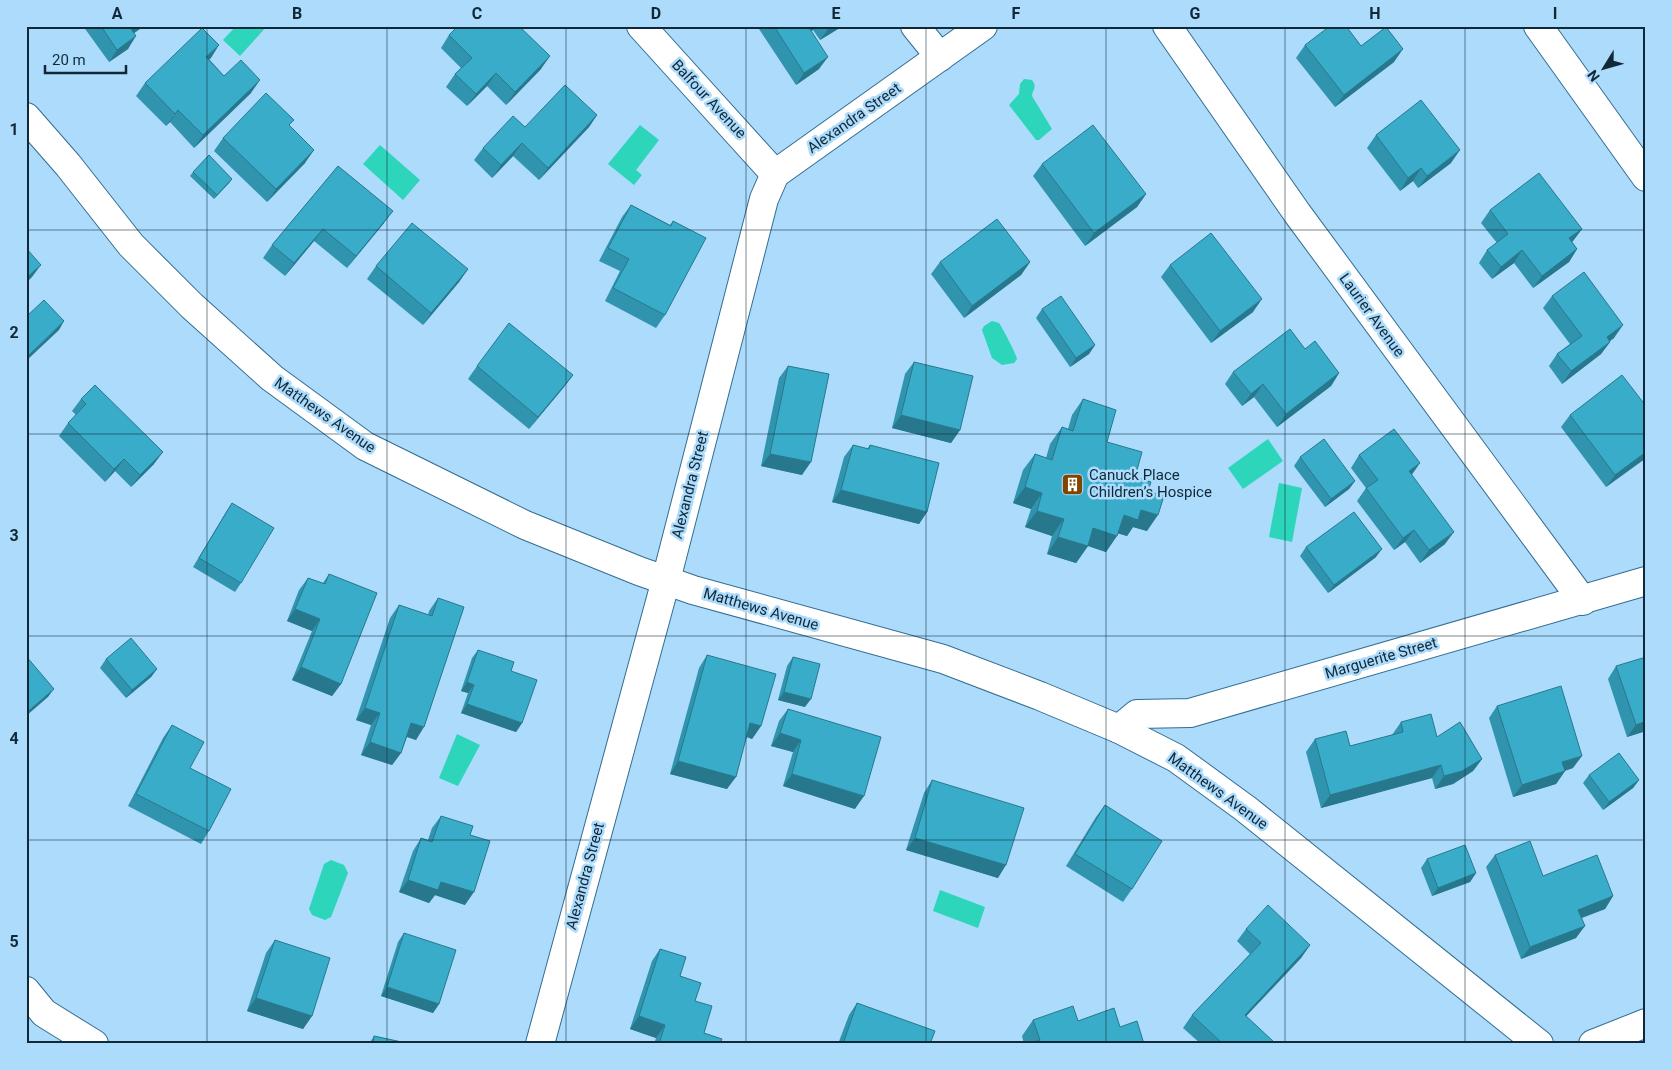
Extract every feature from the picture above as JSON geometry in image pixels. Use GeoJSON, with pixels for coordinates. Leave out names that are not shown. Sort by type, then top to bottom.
{"type":"FeatureCollection","features":[{"type":"Feature","properties":{"kind":"street","name":"Balfour Avenue"},"geometry":{"type":"LineString","coordinates":[[641,26],[775,174]]}},
{"type":"Feature","properties":{"kind":"street"},"geometry":{"type":"LineString","coordinates":[[915,26],[940,57]]}},
{"type":"Feature","properties":{"kind":"street","name":"Alexandra Street"},"geometry":{"type":"LineString","coordinates":[[540,1044],[666,580],[764,199],[775,174],[983,26]]}},
{"type":"Feature","properties":{"kind":"street","name":"Laurier Avenue"},"geometry":{"type":"LineString","coordinates":[[1166,26],[1302,221],[1583,601]]}},
{"type":"Feature","properties":{"kind":"street"},"geometry":{"type":"LineString","coordinates":[[1538,26],[1646,177]]}},
{"type":"Feature","properties":{"kind":"street","name":"Matthews Avenue"},"geometry":{"type":"LineString","coordinates":[[26,117],[68,165],[131,245],[192,306],[272,378],[365,446],[525,525],[666,580],[693,590],[943,659],[1119,729],[1176,758],[1246,809],[1539,1044]]}},
{"type":"Feature","properties":{"kind":"street","name":"Marguerite Street"},"geometry":{"type":"LineString","coordinates":[[1119,729],[1137,714],[1190,713],[1583,601],[1646,581]]}},
{"type":"Feature","properties":{"kind":"street"},"geometry":{"type":"LineString","coordinates":[[26,990],[35,1020],[94,1044]]}},
{"type":"Feature","properties":{"kind":"street"},"geometry":{"type":"LineString","coordinates":[[1593,1044],[1646,1023]]}},
{"type":"Feature","properties":{"kind":"shaded area"},"geometry":{"type":"Polygon","coordinates":[[[236,26],[267,26],[240,56],[223,40],[236,26]]]}},
{"type":"Feature","properties":{"kind":"shaded area"},"geometry":{"type":"Polygon","coordinates":[[[1024,79],[1032,80],[1034,83],[1035,87],[1032,96],[1052,129],[1039,140],[1036,140],[1009,105],[1019,94],[1020,84],[1024,79]]]}},
{"type":"Feature","properties":{"kind":"shaded area"},"geometry":{"type":"Polygon","coordinates":[[[640,125],[659,140],[636,170],[642,175],[634,185],[608,164],[640,125]]]}},
{"type":"Feature","properties":{"kind":"shaded area"},"geometry":{"type":"Polygon","coordinates":[[[380,145],[420,180],[403,200],[363,164],[380,145]]]}},
{"type":"Feature","properties":{"kind":"shaded area"},"geometry":{"type":"Polygon","coordinates":[[[992,321],[999,323],[1006,335],[1017,359],[1014,363],[1002,365],[992,358],[982,330],[984,326],[992,321]]]}},
{"type":"Feature","properties":{"kind":"shaded area"},"geometry":{"type":"Polygon","coordinates":[[[1268,439],[1283,461],[1243,489],[1228,468],[1268,439]]]}},
{"type":"Feature","properties":{"kind":"shaded area"},"geometry":{"type":"Polygon","coordinates":[[[1279,483],[1302,488],[1292,542],[1269,537],[1279,483]]]}},
{"type":"Feature","properties":{"kind":"shaded area"},"geometry":{"type":"Polygon","coordinates":[[[457,734],[480,745],[458,786],[439,778],[457,734]]]}},
{"type":"Feature","properties":{"kind":"shaded area"},"geometry":{"type":"Polygon","coordinates":[[[331,860],[344,865],[348,873],[331,917],[325,920],[312,915],[309,909],[324,864],[331,860]]]}},
{"type":"Feature","properties":{"kind":"shaded area"},"geometry":{"type":"Polygon","coordinates":[[[940,890],[985,907],[978,928],[933,911],[940,890]]]}},
{"type":"Feature","properties":{"kind":"building"},"geometry":{"type":"Polygon","coordinates":[[[101,26],[135,26],[131,29],[136,36],[117,50],[101,26]]]}},
{"type":"Feature","properties":{"kind":"building"},"geometry":{"type":"Polygon","coordinates":[[[458,26],[519,26],[550,56],[515,92],[496,73],[476,94],[455,74],[472,58],[449,35],[458,26]]]}},
{"type":"Feature","properties":{"kind":"building"},"geometry":{"type":"Polygon","coordinates":[[[774,26],[808,26],[828,57],[804,73],[774,26]]]}},
{"type":"Feature","properties":{"kind":"building"},"geometry":{"type":"Polygon","coordinates":[[[1330,26],[1346,26],[1361,46],[1386,27],[1403,49],[1344,95],[1305,45],[1330,26]]]}},
{"type":"Feature","properties":{"kind":"building"},"geometry":{"type":"Polygon","coordinates":[[[202,28],[219,45],[206,57],[224,76],[241,60],[260,80],[203,135],[178,110],[175,114],[145,83],[202,28]]]}},
{"type":"Feature","properties":{"kind":"building"},"geometry":{"type":"Polygon","coordinates":[[[565,85],[597,115],[548,168],[522,143],[501,165],[483,148],[513,116],[525,127],[565,85]]]}},
{"type":"Feature","properties":{"kind":"building"},"geometry":{"type":"Polygon","coordinates":[[[266,93],[294,120],[289,125],[314,150],[276,189],[223,138],[266,93]]]}},
{"type":"Feature","properties":{"kind":"building"},"geometry":{"type":"Polygon","coordinates":[[[1421,100],[1460,150],[1427,176],[1421,168],[1408,178],[1376,135],[1421,100]]]}},
{"type":"Feature","properties":{"kind":"building"},"geometry":{"type":"Polygon","coordinates":[[[1093,125],[1146,194],[1094,233],[1042,164],[1093,125]]]}},
{"type":"Feature","properties":{"kind":"building"},"geometry":{"type":"Polygon","coordinates":[[[209,155],[232,179],[217,195],[193,172],[209,155]]]}},
{"type":"Feature","properties":{"kind":"building"},"geometry":{"type":"Polygon","coordinates":[[[338,166],[393,211],[356,256],[323,229],[294,263],[272,245],[338,166]]]}},
{"type":"Feature","properties":{"kind":"building"},"geometry":{"type":"Polygon","coordinates":[[[1539,173],[1582,229],[1569,238],[1577,249],[1542,276],[1522,250],[1501,267],[1487,250],[1508,234],[1490,210],[1539,173]]]}},
{"type":"Feature","properties":{"kind":"building"},"geometry":{"type":"Polygon","coordinates":[[[631,205],[671,226],[673,221],[706,238],[665,315],[613,288],[629,259],[608,248],[631,205]]]}},
{"type":"Feature","properties":{"kind":"building"},"geometry":{"type":"Polygon","coordinates":[[[997,219],[1030,262],[972,306],[940,262],[997,219]]]}},
{"type":"Feature","properties":{"kind":"building"},"geometry":{"type":"Polygon","coordinates":[[[412,223],[468,269],[431,313],[376,266],[412,223]]]}},
{"type":"Feature","properties":{"kind":"building"},"geometry":{"type":"Polygon","coordinates":[[[1211,233],[1262,299],[1220,331],[1170,265],[1211,233]]]}},
{"type":"Feature","properties":{"kind":"building"},"geometry":{"type":"Polygon","coordinates":[[[26,248],[41,265],[26,278],[26,248]]]}},
{"type":"Feature","properties":{"kind":"building"},"geometry":{"type":"Polygon","coordinates":[[[1584,272],[1623,325],[1607,337],[1610,342],[1571,371],[1557,354],[1582,336],[1552,296],[1584,272]]]}},
{"type":"Feature","properties":{"kind":"building"},"geometry":{"type":"Polygon","coordinates":[[[1061,296],[1095,345],[1076,358],[1042,309],[1061,296]]]}},
{"type":"Feature","properties":{"kind":"building"},"geometry":{"type":"Polygon","coordinates":[[[44,300],[64,321],[26,358],[26,317],[44,300]]]}},
{"type":"Feature","properties":{"kind":"building"},"geometry":{"type":"Polygon","coordinates":[[[509,323],[573,375],[538,417],[477,366],[509,323]]]}},
{"type":"Feature","properties":{"kind":"building"},"geometry":{"type":"Polygon","coordinates":[[[1290,329],[1305,349],[1315,341],[1339,373],[1286,414],[1263,384],[1251,394],[1233,372],[1290,329]]]}},
{"type":"Feature","properties":{"kind":"building"},"geometry":{"type":"Polygon","coordinates":[[[914,362],[973,376],[960,430],[901,415],[914,362]]]}},
{"type":"Feature","properties":{"kind":"building"},"geometry":{"type":"Polygon","coordinates":[[[788,366],[829,374],[811,462],[770,454],[788,366]]]}},
{"type":"Feature","properties":{"kind":"building"},"geometry":{"type":"Polygon","coordinates":[[[1622,375],[1646,406],[1646,452],[1615,475],[1570,415],[1622,375]]]}},
{"type":"Feature","properties":{"kind":"building"},"geometry":{"type":"Polygon","coordinates":[[[95,385],[163,452],[140,475],[124,459],[114,469],[68,423],[86,404],[81,399],[95,385]]]}},
{"type":"Feature","properties":{"kind":"building","name":"Canuck Place Children’s Hospice"},"geometry":{"type":"Polygon","coordinates":[[[1083,399],[1116,410],[1107,442],[1142,452],[1135,477],[1151,482],[1148,491],[1164,496],[1158,515],[1141,510],[1138,520],[1124,515],[1117,536],[1093,528],[1088,546],[1058,537],[1064,519],[1037,511],[1042,493],[1025,487],[1035,454],[1052,460],[1062,427],[1073,431],[1083,399]]]}},
{"type":"Feature","properties":{"kind":"building"},"geometry":{"type":"Polygon","coordinates":[[[1394,429],[1420,463],[1409,471],[1454,532],[1429,550],[1414,530],[1403,538],[1366,488],[1378,480],[1359,455],[1394,429]]]}},
{"type":"Feature","properties":{"kind":"building"},"geometry":{"type":"Polygon","coordinates":[[[1324,439],[1355,481],[1331,499],[1300,457],[1324,439]]]}},
{"type":"Feature","properties":{"kind":"building"},"geometry":{"type":"Polygon","coordinates":[[[853,445],[869,449],[870,445],[939,463],[927,512],[841,490],[853,445]]]}},
{"type":"Feature","properties":{"kind":"building"},"geometry":{"type":"Polygon","coordinates":[[[232,503],[274,528],[241,583],[199,558],[232,503]]]}},
{"type":"Feature","properties":{"kind":"building"},"geometry":{"type":"Polygon","coordinates":[[[1354,512],[1382,549],[1334,585],[1306,547],[1354,512]]]}},
{"type":"Feature","properties":{"kind":"building"},"geometry":{"type":"Polygon","coordinates":[[[329,574],[377,593],[341,684],[301,667],[320,619],[295,609],[308,578],[325,584],[329,574]]]}},
{"type":"Feature","properties":{"kind":"building"},"geometry":{"type":"Polygon","coordinates":[[[438,598],[464,607],[424,727],[411,723],[401,753],[370,742],[380,713],[365,708],[399,605],[432,616],[438,598]]]}},
{"type":"Feature","properties":{"kind":"building"},"geometry":{"type":"Polygon","coordinates":[[[131,638],[157,669],[132,690],[106,659],[131,638]]]}},
{"type":"Feature","properties":{"kind":"building"},"geometry":{"type":"Polygon","coordinates":[[[478,650],[514,662],[511,671],[537,680],[522,723],[467,704],[474,685],[467,682],[478,650]]]}},
{"type":"Feature","properties":{"kind":"building"},"geometry":{"type":"Polygon","coordinates":[[[707,655],[776,674],[761,726],[750,723],[736,777],[678,761],[707,655]]]}},
{"type":"Feature","properties":{"kind":"building"},"geometry":{"type":"Polygon","coordinates":[[[26,656],[54,689],[26,713],[26,656]]]}},
{"type":"Feature","properties":{"kind":"building"},"geometry":{"type":"Polygon","coordinates":[[[793,657],[820,664],[811,699],[784,692],[793,657]]]}},
{"type":"Feature","properties":{"kind":"building"},"geometry":{"type":"Polygon","coordinates":[[[1646,657],[1646,721],[1636,725],[1616,666],[1646,657]]]}},
{"type":"Feature","properties":{"kind":"building"},"geometry":{"type":"Polygon","coordinates":[[[1561,686],[1582,756],[1562,762],[1565,771],[1522,785],[1497,706],[1561,686]]]}},
{"type":"Feature","properties":{"kind":"building"},"geometry":{"type":"Polygon","coordinates":[[[788,709],[881,737],[864,796],[792,774],[801,740],[780,733],[788,709]]]}},
{"type":"Feature","properties":{"kind":"building"},"geometry":{"type":"Polygon","coordinates":[[[1431,714],[1437,737],[1460,722],[1482,759],[1462,771],[1444,776],[1441,765],[1330,795],[1315,739],[1346,731],[1350,746],[1403,732],[1401,722],[1431,714]]]}},
{"type":"Feature","properties":{"kind":"building"},"geometry":{"type":"Polygon","coordinates":[[[172,725],[204,742],[190,768],[231,789],[209,831],[136,794],[172,725]]]}},
{"type":"Feature","properties":{"kind":"building"},"geometry":{"type":"Polygon","coordinates":[[[1619,753],[1639,780],[1609,802],[1589,775],[1619,753]]]}},
{"type":"Feature","properties":{"kind":"building"},"geometry":{"type":"Polygon","coordinates":[[[932,780],[1024,808],[1006,865],[915,838],[932,780]]]}},
{"type":"Feature","properties":{"kind":"building"},"geometry":{"type":"Polygon","coordinates":[[[1105,805],[1162,841],[1132,889],[1075,854],[1105,805]]]}},
{"type":"Feature","properties":{"kind":"building"},"geometry":{"type":"Polygon","coordinates":[[[441,816],[473,826],[470,835],[490,841],[474,892],[441,882],[438,890],[408,880],[421,838],[432,842],[441,816]]]}},
{"type":"Feature","properties":{"kind":"building"},"geometry":{"type":"Polygon","coordinates":[[[1530,841],[1543,876],[1597,855],[1613,896],[1578,910],[1585,926],[1530,947],[1495,855],[1530,841]]]}},
{"type":"Feature","properties":{"kind":"building"},"geometry":{"type":"Polygon","coordinates":[[[1465,845],[1476,873],[1438,888],[1427,859],[1465,845]]]}},
{"type":"Feature","properties":{"kind":"building"},"geometry":{"type":"Polygon","coordinates":[[[1268,905],[1310,945],[1245,1015],[1274,1042],[1273,1044],[1223,1044],[1192,1015],[1261,943],[1246,929],[1268,905]]]}},
{"type":"Feature","properties":{"kind":"building"},"geometry":{"type":"Polygon","coordinates":[[[404,933],[456,950],[439,1004],[387,987],[404,933]]]}},
{"type":"Feature","properties":{"kind":"building"},"geometry":{"type":"Polygon","coordinates":[[[275,940],[330,958],[312,1016],[256,998],[275,940]]]}},
{"type":"Feature","properties":{"kind":"building"},"geometry":{"type":"Polygon","coordinates":[[[660,949],[686,957],[680,976],[701,983],[695,1001],[712,1006],[704,1033],[722,1039],[720,1044],[659,1044],[665,1025],[639,1016],[660,949]]]}},
{"type":"Feature","properties":{"kind":"building"},"geometry":{"type":"Polygon","coordinates":[[[857,1003],[935,1031],[930,1044],[843,1044],[857,1003]]]}},
{"type":"Feature","properties":{"kind":"building"},"geometry":{"type":"Polygon","coordinates":[[[1073,1006],[1078,1021],[1114,1008],[1120,1027],[1137,1021],[1144,1044],[1029,1044],[1040,1040],[1033,1020],[1073,1006]]]}},
{"type":"Feature","properties":{"kind":"building"},"geometry":{"type":"Polygon","coordinates":[[[374,1036],[411,1044],[373,1044],[374,1036]]]}},
{"type":"Feature","properties":{"kind":"place","name":"Canuck Place Children’s Hospice"},"geometry":{"type":"Point","coordinates":[1073,484]}}]}
